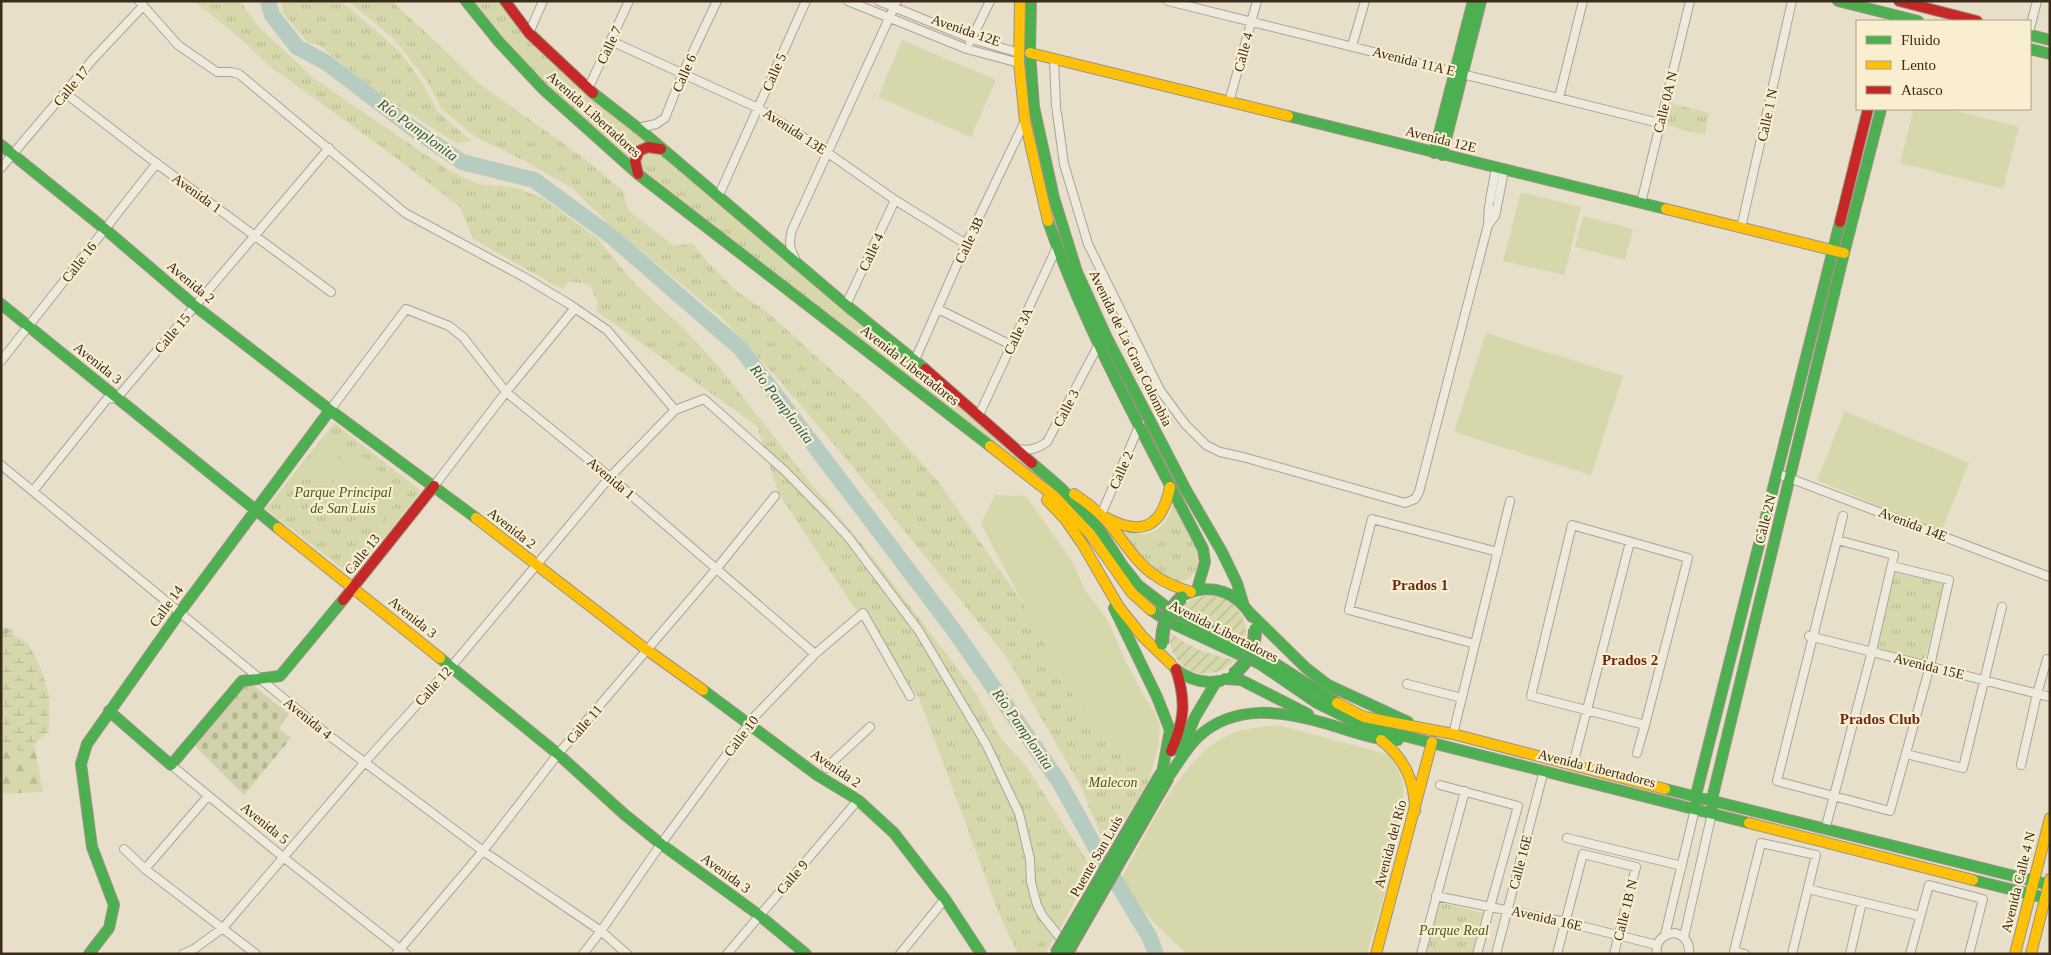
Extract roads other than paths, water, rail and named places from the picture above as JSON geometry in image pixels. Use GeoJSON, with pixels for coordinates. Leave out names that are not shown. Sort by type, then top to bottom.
{"type":"FeatureCollection","features":[{"type":"Feature","properties":{"kind":"main road","name":"Avenida Libertadores"},"geometry":{"type":"LineString","coordinates":[[466,1],[499,42],[543,89],[639,175],[1054,496],[1090,534],[1132,593],[1149,609],[1184,630],[1260,664],[1316,703],[1361,725],[2047,898]]}},
{"type":"Feature","properties":{"kind":"main road","name":"Avenida Libertadores"},"geometry":{"type":"LineString","coordinates":[[505,1],[529,33],[588,89],[638,128],[846,305],[915,360],[1062,488],[1099,529],[1138,585],[1155,600],[1189,620],[1265,657],[1344,707],[1364,717],[1453,734],[1696,795],[1825,830],[2034,881],[2049,883]]}},
{"type":"Feature","properties":{"kind":"main road","name":"Avenida de La Gran Colombia"},"geometry":{"type":"LineString","coordinates":[[1020,1],[1026,121],[1034,166],[1048,221],[1098,344],[1203,549],[1205,562],[1190,593]]}},
{"type":"Feature","properties":{"kind":"main road","name":"Avenida de La Gran Colombia"},"geometry":{"type":"LineString","coordinates":[[1031,1],[1022,56],[1054,198],[1077,272],[1107,338],[1186,490],[1222,552],[1246,607]]}},
{"type":"Feature","properties":{"kind":"main road"},"geometry":{"type":"LineString","coordinates":[[1459,72],[1473,1]]}},
{"type":"Feature","properties":{"kind":"main road"},"geometry":{"type":"LineString","coordinates":[[1438,154],[1459,72],[1481,1]]}},
{"type":"Feature","properties":{"kind":"main road"},"geometry":{"type":"LineString","coordinates":[[1838,1],[1904,20],[1903,2]]}},
{"type":"Feature","properties":{"kind":"main road"},"geometry":{"type":"LineString","coordinates":[[1892,18],[1903,2]]}},
{"type":"Feature","properties":{"kind":"main road"},"geometry":{"type":"LineString","coordinates":[[1903,2],[1973,20]]}},
{"type":"Feature","properties":{"kind":"main road"},"geometry":{"type":"LineString","coordinates":[[2031,35],[2050,40]]}},
{"type":"Feature","properties":{"kind":"main road"},"geometry":{"type":"LineString","coordinates":[[2031,49],[2050,54]]}},
{"type":"Feature","properties":{"kind":"main road","name":"Avenida 12E"},"geometry":{"type":"LineString","coordinates":[[1022,56],[1054,59],[1844,253]]}},
{"type":"Feature","properties":{"kind":"main road","name":"Calle 2N"},"geometry":{"type":"LineString","coordinates":[[1695,810],[1696,795],[1730,657],[1868,110]]}},
{"type":"Feature","properties":{"kind":"main road","name":"Calle 2N"},"geometry":{"type":"LineString","coordinates":[[1712,813],[1712,800],[1745,661],[1881,110]]}},
{"type":"Feature","properties":{"kind":"main road","name":"Avenida 2"},"geometry":{"type":"LineString","coordinates":[[1,145],[106,229],[195,306],[330,410],[434,486],[647,650],[817,775],[858,800],[894,833],[945,899],[981,954]]}},
{"type":"Feature","properties":{"kind":"main road"},"geometry":{"type":"LineString","coordinates":[[639,175],[635,161],[637,154],[644,148],[652,146],[661,149]]}},
{"type":"Feature","properties":{"kind":"main road","name":"Avenida 3"},"geometry":{"type":"LineString","coordinates":[[1,304],[558,754],[624,814],[661,844],[759,916],[806,954]]}},
{"type":"Feature","properties":{"kind":"main road","name":"Calle 14"},"geometry":{"type":"LineString","coordinates":[[89,954],[108,928],[114,905],[92,847],[81,764],[87,744],[180,612],[330,410]]}},
{"type":"Feature","properties":{"kind":"main road"},"geometry":{"type":"LineString","coordinates":[[1013,464],[1065,519],[1083,545],[1099,574],[1157,697],[1170,730],[1165,775]]}},
{"type":"Feature","properties":{"kind":"main road","name":"Calle 13"},"geometry":{"type":"LineString","coordinates":[[171,765],[242,681],[258,678],[272,679],[280,676],[434,486]]}},
{"type":"Feature","properties":{"kind":"main road"},"geometry":{"type":"LineString","coordinates":[[1101,515],[1128,528],[1140,528],[1150,525],[1158,520],[1165,510],[1170,487]]}},
{"type":"Feature","properties":{"kind":"main road"},"geometry":{"type":"LineString","coordinates":[[1062,488],[1080,497],[1101,515],[1151,574],[1170,586],[1190,593]]}},
{"type":"Feature","properties":{"kind":"main road"},"geometry":{"type":"LineString","coordinates":[[1759,544],[1773,548]]}},
{"type":"Feature","properties":{"kind":"main road"},"geometry":{"type":"LineString","coordinates":[[1099,574],[1131,622],[1173,666],[1190,679],[1199,682],[1225,679],[1241,680],[1328,724]]}},
{"type":"Feature","properties":{"kind":"main road"},"geometry":{"type":"LineString","coordinates":[[1165,775],[1180,733],[1184,713],[1182,687],[1162,644],[1162,633],[1165,618],[1174,604],[1190,593],[1215,589],[1225,591],[1246,607],[1306,668],[1328,685],[1419,727]]}},
{"type":"Feature","properties":{"kind":"main road"},"geometry":{"type":"LineString","coordinates":[[1165,775],[1195,717],[1225,679],[1246,663],[1251,655],[1254,647],[1255,629],[1246,607]]}},
{"type":"Feature","properties":{"kind":"main road"},"geometry":{"type":"LineString","coordinates":[[1730,657],[1745,661]]}},
{"type":"Feature","properties":{"kind":"main road","name":"Avenida 5"},"geometry":{"type":"LineString","coordinates":[[110,711],[171,765]]}},
{"type":"Feature","properties":{"kind":"main road"},"geometry":{"type":"LineString","coordinates":[[1165,775],[1197,738],[1212,726],[1239,714],[1256,711],[1273,711],[1328,724],[1358,735],[1381,740],[1417,739]]}},
{"type":"Feature","properties":{"kind":"main road"},"geometry":{"type":"LineString","coordinates":[[1381,740],[1401,758],[1409,770],[1414,790],[1415,811]]}},
{"type":"Feature","properties":{"kind":"main road","name":"Avenida del Río"},"geometry":{"type":"LineString","coordinates":[[1376,954],[1432,742]]}},
{"type":"Feature","properties":{"kind":"main road","name":"Puente San Luís"},"geometry":{"type":"LineString","coordinates":[[1056,954],[1165,775]]}},
{"type":"Feature","properties":{"kind":"main road","name":"Puente San Luís"},"geometry":{"type":"LineString","coordinates":[[1066,954],[1165,775]]}},
{"type":"Feature","properties":{"kind":"main road","name":"Avenida Calle 4 N"},"geometry":{"type":"LineString","coordinates":[[2015,954],[2050,818]]}},
{"type":"Feature","properties":{"kind":"main road"},"geometry":{"type":"LineString","coordinates":[[2031,954],[2047,898],[2049,883]]}},
{"type":"Feature","properties":{"kind":"street"},"geometry":{"type":"LineString","coordinates":[[529,33],[543,1]]}},
{"type":"Feature","properties":{"kind":"street","name":"Calle 7"},"geometry":{"type":"LineString","coordinates":[[588,89],[629,1]]}},
{"type":"Feature","properties":{"kind":"street","name":"Calle 6"},"geometry":{"type":"LineString","coordinates":[[638,128],[656,124],[665,118],[682,75],[717,1]]}},
{"type":"Feature","properties":{"kind":"street","name":"Calle 5"},"geometry":{"type":"LineString","coordinates":[[718,197],[806,1]]}},
{"type":"Feature","properties":{"kind":"street","name":"Avenida 12E"},"geometry":{"type":"LineString","coordinates":[[848,1],[967,49],[1022,56]]}},
{"type":"Feature","properties":{"kind":"street","name":"Avenida 12E"},"geometry":{"type":"LineString","coordinates":[[879,1],[896,5],[972,39],[1022,56]]}},
{"type":"Feature","properties":{"kind":"street"},"geometry":{"type":"LineString","coordinates":[[967,49],[990,1]]}},
{"type":"Feature","properties":{"kind":"street","name":"Avenida 11A E"},"geometry":{"type":"LineString","coordinates":[[1168,1],[1659,123]]}},
{"type":"Feature","properties":{"kind":"street","name":"Calle 4"},"geometry":{"type":"LineString","coordinates":[[1229,102],[1256,1]]}},
{"type":"Feature","properties":{"kind":"street"},"geometry":{"type":"LineString","coordinates":[[1352,46],[1365,1]]}},
{"type":"Feature","properties":{"kind":"street"},"geometry":{"type":"LineString","coordinates":[[1558,98],[1583,1]]}},
{"type":"Feature","properties":{"kind":"street","name":"Calle 0A N"},"geometry":{"type":"LineString","coordinates":[[1641,204],[1659,123],[1690,1]]}},
{"type":"Feature","properties":{"kind":"street","name":"Calle 1 N"},"geometry":{"type":"LineString","coordinates":[[1742,228],[1792,1]]}},
{"type":"Feature","properties":{"kind":"street"},"geometry":{"type":"LineString","coordinates":[[2031,24],[2037,1]]}},
{"type":"Feature","properties":{"kind":"street"},"geometry":{"type":"LineString","coordinates":[[141,4],[178,45],[218,72],[239,74],[405,213],[524,276],[607,330],[675,410],[704,400],[807,492],[849,538],[913,623],[986,744],[1018,813],[1030,859],[1032,888],[1039,910],[1073,954]]}},
{"type":"Feature","properties":{"kind":"street","name":"Calle 17"},"geometry":{"type":"LineString","coordinates":[[1,168],[141,4]]}},
{"type":"Feature","properties":{"kind":"street"},"geometry":{"type":"LineString","coordinates":[[800,266],[790,251],[789,242],[792,230],[896,5]]}},
{"type":"Feature","properties":{"kind":"street","name":"Avenida 13E"},"geometry":{"type":"LineString","coordinates":[[611,41],[758,108],[828,153],[895,200],[966,244]]}},
{"type":"Feature","properties":{"kind":"street"},"geometry":{"type":"LineString","coordinates":[[1054,59],[1057,110],[1064,164],[1088,244],[1160,390],[1185,424],[1206,445],[1220,452],[1243,456],[1388,498],[1405,502],[1415,499],[1419,492],[1488,225],[1500,169]]}},
{"type":"Feature","properties":{"kind":"street","name":"Avenida 1"},"geometry":{"type":"LineString","coordinates":[[65,93],[331,292]]}},
{"type":"Feature","properties":{"kind":"street","name":"Calle 3B"},"geometry":{"type":"LineString","coordinates":[[915,360],[966,244],[1026,121]]}},
{"type":"Feature","properties":{"kind":"street","name":"Calle 15"},"geometry":{"type":"LineString","coordinates":[[33,491],[107,399],[117,398],[329,148]]}},
{"type":"Feature","properties":{"kind":"street","name":"Calle 16"},"geometry":{"type":"LineString","coordinates":[[1,361],[157,163]]}},
{"type":"Feature","properties":{"kind":"street","name":"Calle 4"},"geometry":{"type":"LineString","coordinates":[[846,305],[895,200]]}},
{"type":"Feature","properties":{"kind":"street","name":"Calle 3A"},"geometry":{"type":"LineString","coordinates":[[979,415],[1057,246]]}},
{"type":"Feature","properties":{"kind":"street","name":"Calle 13"},"geometry":{"type":"LineString","coordinates":[[434,486],[506,392],[575,308]]}},
{"type":"Feature","properties":{"kind":"street","name":"Avenida 1"},"geometry":{"type":"LineString","coordinates":[[406,309],[449,326],[462,337],[506,392],[610,477],[815,654]]}},
{"type":"Feature","properties":{"kind":"street","name":"Calle 14"},"geometry":{"type":"LineString","coordinates":[[330,410],[406,309]]}},
{"type":"Feature","properties":{"kind":"street"},"geometry":{"type":"LineString","coordinates":[[938,309],[1011,344]]}},
{"type":"Feature","properties":{"kind":"street","name":"Calle 3"},"geometry":{"type":"LineString","coordinates":[[1017,449],[1025,451],[1038,448],[1047,442],[1098,344]]}},
{"type":"Feature","properties":{"kind":"street","name":"Calle 12"},"geometry":{"type":"LineString","coordinates":[[184,954],[223,928],[365,762],[451,667],[610,477],[675,410]]}},
{"type":"Feature","properties":{"kind":"street","name":"Calle 2"},"geometry":{"type":"LineString","coordinates":[[1101,515],[1140,424]]}},
{"type":"Feature","properties":{"kind":"street","name":"Avenida 4"},"geometry":{"type":"LineString","coordinates":[[1,465],[258,678],[365,762],[483,851],[602,931],[627,954]]}},
{"type":"Feature","properties":{"kind":"street","name":"Avenida 14E"},"geometry":{"type":"LineString","coordinates":[[1776,473],[2050,577]]}},
{"type":"Feature","properties":{"kind":"street","name":"Calle 11"},"geometry":{"type":"LineString","coordinates":[[401,952],[558,754],[717,568],[775,496]]}},
{"type":"Feature","properties":{"kind":"street"},"geometry":{"type":"LineString","coordinates":[[1453,734],[1510,501]]}},
{"type":"Feature","properties":{"kind":"street"},"geometry":{"type":"LineString","coordinates":[[1843,516],[1777,781],[1890,811],[1930,666],[1948,580],[1892,566]]}},
{"type":"Feature","properties":{"kind":"street"},"geometry":{"type":"LineString","coordinates":[[1475,644],[1349,610],[1351,601],[1372,519],[1498,552]]}},
{"type":"Feature","properties":{"kind":"street"},"geometry":{"type":"LineString","coordinates":[[1637,753],[1688,558],[1572,525],[1530,696],[1644,726]]}},
{"type":"Feature","properties":{"kind":"street"},"geometry":{"type":"LineString","coordinates":[[1825,830],[1872,652],[1894,555],[1837,540]]}},
{"type":"Feature","properties":{"kind":"street"},"geometry":{"type":"LineString","coordinates":[[1573,764],[1630,542]]}},
{"type":"Feature","properties":{"kind":"street"},"geometry":{"type":"LineString","coordinates":[[1906,754],[1963,768],[2002,607]]}},
{"type":"Feature","properties":{"kind":"street","name":"Calle 10"},"geometry":{"type":"LineString","coordinates":[[583,954],[602,931],[661,844],[750,724],[815,654],[863,613],[910,696]]}},
{"type":"Feature","properties":{"kind":"street","name":"Avenida 15E"},"geometry":{"type":"LineString","coordinates":[[1812,636],[2050,697]]}},
{"type":"Feature","properties":{"kind":"street"},"geometry":{"type":"LineString","coordinates":[[2021,766],[2037,694],[2047,660]]}},
{"type":"Feature","properties":{"kind":"street"},"geometry":{"type":"LineString","coordinates":[[1407,684],[1462,698]]}},
{"type":"Feature","properties":{"kind":"street"},"geometry":{"type":"LineString","coordinates":[[826,768],[870,727]]}},
{"type":"Feature","properties":{"kind":"street","name":"Avenida 5"},"geometry":{"type":"LineString","coordinates":[[171,765],[401,952]]}},
{"type":"Feature","properties":{"kind":"street","name":"Calle 16E"},"geometry":{"type":"LineString","coordinates":[[1496,954],[1544,770]]}},
{"type":"Feature","properties":{"kind":"street"},"geometry":{"type":"LineString","coordinates":[[1440,784],[1518,806],[1477,954]]}},
{"type":"Feature","properties":{"kind":"street"},"geometry":{"type":"LineString","coordinates":[[1422,954],[1465,791]]}},
{"type":"Feature","properties":{"kind":"street"},"geometry":{"type":"LineString","coordinates":[[145,869],[208,796]]}},
{"type":"Feature","properties":{"kind":"street","name":"Calle 9"},"geometry":{"type":"LineString","coordinates":[[727,954],[858,800]]}},
{"type":"Feature","properties":{"kind":"street","name":"Calle 2N"},"geometry":{"type":"LineString","coordinates":[[1665,935],[1695,810]]}},
{"type":"Feature","properties":{"kind":"street","name":"Calle 2N"},"geometry":{"type":"LineString","coordinates":[[1684,937],[1712,813]]}},
{"type":"Feature","properties":{"kind":"street"},"geometry":{"type":"LineString","coordinates":[[1566,838],[1682,866]]}},
{"type":"Feature","properties":{"kind":"street"},"geometry":{"type":"LineString","coordinates":[[1746,954],[1734,951],[1761,844],[1816,855],[1792,954]]}},
{"type":"Feature","properties":{"kind":"street"},"geometry":{"type":"LineString","coordinates":[[124,848],[145,869],[256,954]]}},
{"type":"Feature","properties":{"kind":"street","name":"Calle 1B N"},"geometry":{"type":"LineString","coordinates":[[1565,922],[1583,854],[1636,867],[1614,954]]}},
{"type":"Feature","properties":{"kind":"street"},"geometry":{"type":"LineString","coordinates":[[1910,954],[1929,885],[1983,899],[1969,954]]}},
{"type":"Feature","properties":{"kind":"street"},"geometry":{"type":"LineString","coordinates":[[1808,889],[1920,916]]}},
{"type":"Feature","properties":{"kind":"street","name":"Avenida 16E"},"geometry":{"type":"LineString","coordinates":[[1436,896],[1508,909],[1657,945]]}},
{"type":"Feature","properties":{"kind":"street"},"geometry":{"type":"LineString","coordinates":[[900,954],[945,899]]}},
{"type":"Feature","properties":{"kind":"street"},"geometry":{"type":"LineString","coordinates":[[1850,954],[1862,902]]}},
{"type":"Feature","properties":{"kind":"street"},"geometry":{"type":"LineString","coordinates":[[1557,954],[1565,922]]}},
{"type":"Feature","properties":{"kind":"street"},"geometry":{"type":"LineString","coordinates":[[1657,954],[1657,945],[1665,935],[1675,933],[1684,937],[1689,945],[1689,954]]}},
{"type":"Feature","properties":{"kind":"waterway","name":"Río Pamplonita"},"geometry":{"type":"LineString","coordinates":[[268,1],[272,15],[297,47],[327,63],[412,128],[462,162],[534,180],[611,236],[741,349],[953,629],[1060,783],[1098,852],[1149,936],[1156,954]]}},
{"type":"Feature","properties":{"kind":"district","name":"Prados 1"},"geometry":{"type":"Point","coordinates":[1420,585]}},
{"type":"Feature","properties":{"kind":"district","name":"Prados 2"},"geometry":{"type":"Point","coordinates":[1630,660]}},
{"type":"Feature","properties":{"kind":"district","name":"Prados Club"},"geometry":{"type":"Point","coordinates":[1880,719]}},
{"type":"Feature","properties":{"kind":"park label","name":"Parque Principal de San Luis"},"geometry":{"type":"Point","coordinates":[343,500]}},
{"type":"Feature","properties":{"kind":"park label","name":"Malecon"},"geometry":{"type":"Point","coordinates":[1113,782]}},
{"type":"Feature","properties":{"kind":"park label","name":"Parque Real"},"geometry":{"type":"Point","coordinates":[1454,930]}}]}
